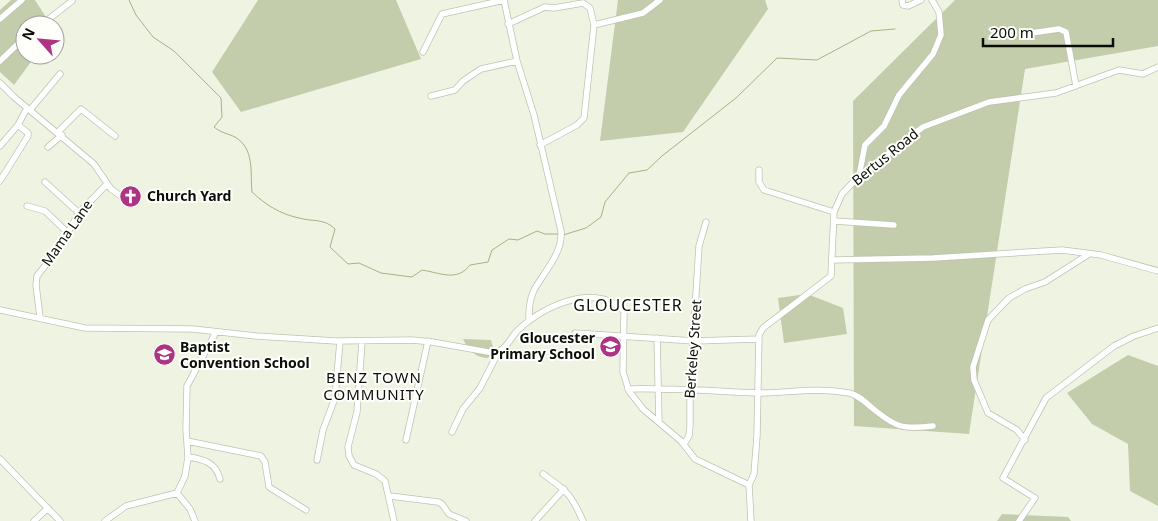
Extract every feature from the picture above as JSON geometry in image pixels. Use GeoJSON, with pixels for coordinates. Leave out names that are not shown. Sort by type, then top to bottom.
{"type":"FeatureCollection","features":[{"type":"Feature","properties":{"kind":"street"},"geometry":{"type":"LineString","coordinates":[[0,19],[22,0]]}},
{"type":"Feature","properties":{"kind":"street"},"geometry":{"type":"LineString","coordinates":[[53,15],[72,0]]}},
{"type":"Feature","properties":{"kind":"street"},"geometry":{"type":"LineString","coordinates":[[423,52],[442,14],[504,0],[517,61],[534,115],[562,233],[551,265],[533,292],[529,321]]}},
{"type":"Feature","properties":{"kind":"street"},"geometry":{"type":"LineString","coordinates":[[594,25],[643,13],[660,0]]}},
{"type":"Feature","properties":{"kind":"street"},"geometry":{"type":"LineString","coordinates":[[902,0],[904,5],[908,6],[921,0]]}},
{"type":"Feature","properties":{"kind":"street"},"geometry":{"type":"LineString","coordinates":[[859,176],[865,146],[884,126],[899,95],[933,54],[941,35],[938,12],[932,0]]}},
{"type":"Feature","properties":{"kind":"street"},"geometry":{"type":"LineString","coordinates":[[508,24],[545,7],[554,8],[582,3],[590,8],[594,25],[584,118],[540,145]]}},
{"type":"Feature","properties":{"kind":"street"},"geometry":{"type":"LineString","coordinates":[[1031,33],[1059,29],[1066,32],[1076,86]]}},
{"type":"Feature","properties":{"kind":"street"},"geometry":{"type":"LineString","coordinates":[[0,61],[15,47]]}},
{"type":"Feature","properties":{"kind":"street"},"geometry":{"type":"LineString","coordinates":[[431,96],[455,90],[463,80],[481,68],[517,61]]}},
{"type":"Feature","properties":{"kind":"street","name":"Bertus Road"},"geometry":{"type":"LineString","coordinates":[[758,339],[764,328],[828,279],[832,271],[833,260],[834,212],[842,194],[859,176],[928,124],[989,102],[1051,94],[1118,70],[1143,74],[1158,67]]}},
{"type":"Feature","properties":{"kind":"street"},"geometry":{"type":"LineString","coordinates":[[0,146],[60,74]]}},
{"type":"Feature","properties":{"kind":"street"},"geometry":{"type":"LineString","coordinates":[[0,83],[94,164],[107,184],[126,200]]}},
{"type":"Feature","properties":{"kind":"street"},"geometry":{"type":"LineString","coordinates":[[48,147],[81,109],[115,136]]}},
{"type":"Feature","properties":{"kind":"street"},"geometry":{"type":"LineString","coordinates":[[0,181],[28,136],[18,125]]}},
{"type":"Feature","properties":{"kind":"street"},"geometry":{"type":"LineString","coordinates":[[759,170],[759,182],[764,190],[834,212]]}},
{"type":"Feature","properties":{"kind":"street"},"geometry":{"type":"LineString","coordinates":[[45,182],[79,213]]}},
{"type":"Feature","properties":{"kind":"street","name":"Mama Lane"},"geometry":{"type":"LineString","coordinates":[[40,317],[37,276],[59,248],[79,213],[107,184]]}},
{"type":"Feature","properties":{"kind":"street"},"geometry":{"type":"LineString","coordinates":[[27,206],[45,211],[67,232]]}},
{"type":"Feature","properties":{"kind":"street"},"geometry":{"type":"LineString","coordinates":[[834,220],[894,225]]}},
{"type":"Feature","properties":{"kind":"street","name":"Berkeley Street"},"geometry":{"type":"LineString","coordinates":[[684,444],[690,433],[690,389],[699,246],[706,222]]}},
{"type":"Feature","properties":{"kind":"street"},"geometry":{"type":"LineString","coordinates":[[833,260],[933,258],[1062,250],[1089,253],[1158,271]]}},
{"type":"Feature","properties":{"kind":"street"},"geometry":{"type":"LineString","coordinates":[[1025,440],[1017,430],[988,413],[974,380],[973,367],[988,320],[1009,298],[1025,289],[1044,282],[1089,253]]}},
{"type":"Feature","properties":{"kind":"street"},"geometry":{"type":"LineString","coordinates":[[452,432],[463,409],[480,388],[498,353],[529,321],[575,298],[593,297],[624,312],[623,372],[628,389],[643,409],[684,444],[695,459],[749,485]]}},
{"type":"Feature","properties":{"kind":"street"},"geometry":{"type":"LineString","coordinates":[[0,310],[86,328],[152,327],[340,341],[428,342],[498,353]]}},
{"type":"Feature","properties":{"kind":"street"},"geometry":{"type":"LineString","coordinates":[[1019,521],[1035,498],[1032,494],[1008,483],[1003,478],[1025,440],[1036,414],[1052,392],[1069,382],[1084,368],[1114,346],[1134,336],[1158,328]]}},
{"type":"Feature","properties":{"kind":"street"},"geometry":{"type":"LineString","coordinates":[[177,493],[185,476],[188,457],[187,386],[216,332]]}},
{"type":"Feature","properties":{"kind":"street"},"geometry":{"type":"LineString","coordinates":[[575,332],[694,341],[758,339],[758,393],[754,469],[749,485],[751,521]]}},
{"type":"Feature","properties":{"kind":"street"},"geometry":{"type":"LineString","coordinates":[[657,338],[659,422]]}},
{"type":"Feature","properties":{"kind":"street"},"geometry":{"type":"LineString","coordinates":[[317,460],[323,430],[335,398],[340,341]]}},
{"type":"Feature","properties":{"kind":"street"},"geometry":{"type":"LineString","coordinates":[[362,341],[357,412],[348,452],[354,465],[376,474],[385,481],[390,496],[394,521]]}},
{"type":"Feature","properties":{"kind":"street"},"geometry":{"type":"LineString","coordinates":[[406,440],[428,342]]}},
{"type":"Feature","properties":{"kind":"street"},"geometry":{"type":"LineString","coordinates":[[628,389],[690,389],[758,393],[810,389],[850,393],[860,397],[895,424],[911,429],[933,426]]}},
{"type":"Feature","properties":{"kind":"street"},"geometry":{"type":"LineString","coordinates":[[187,442],[261,456],[265,462],[266,480],[269,487],[306,510]]}},
{"type":"Feature","properties":{"kind":"street"},"geometry":{"type":"LineString","coordinates":[[188,457],[212,464],[218,470],[220,479]]}},
{"type":"Feature","properties":{"kind":"street"},"geometry":{"type":"LineString","coordinates":[[0,459],[60,521]]}},
{"type":"Feature","properties":{"kind":"street"},"geometry":{"type":"LineString","coordinates":[[543,474],[564,488],[574,499],[583,521]]}},
{"type":"Feature","properties":{"kind":"street"},"geometry":{"type":"LineString","coordinates":[[535,521],[564,488]]}},
{"type":"Feature","properties":{"kind":"street"},"geometry":{"type":"LineString","coordinates":[[105,521],[126,506],[177,493]]}},
{"type":"Feature","properties":{"kind":"street"},"geometry":{"type":"LineString","coordinates":[[177,493],[190,510],[195,521]]}},
{"type":"Feature","properties":{"kind":"street"},"geometry":{"type":"LineString","coordinates":[[390,496],[438,502],[442,504],[448,514],[466,521]]}},
{"type":"Feature","properties":{"kind":"street"},"geometry":{"type":"LineString","coordinates":[[34,521],[48,508]]}},
{"type":"Feature","properties":{"kind":"green space"},"geometry":{"type":"Polygon","coordinates":[[[11,0],[35,0],[45,15],[15,15],[15,65],[29,65],[14,85],[0,72],[0,10],[11,0]]]}},
{"type":"Feature","properties":{"kind":"green space"},"geometry":{"type":"Polygon","coordinates":[[[258,0],[396,0],[421,59],[241,112],[212,72],[258,0]]]}},
{"type":"Feature","properties":{"kind":"green space"},"geometry":{"type":"Polygon","coordinates":[[[618,0],[765,0],[768,9],[683,132],[600,141],[618,0]]]}},
{"type":"Feature","properties":{"kind":"green space"},"geometry":{"type":"Polygon","coordinates":[[[955,0],[1158,0],[1158,46],[1025,69],[969,434],[854,426],[853,101],[955,0]]]}},
{"type":"Feature","properties":{"kind":"green space"},"geometry":{"type":"Polygon","coordinates":[[[807,294],[843,308],[847,334],[784,343],[778,298],[807,294]]]}},
{"type":"Feature","properties":{"kind":"green space"},"geometry":{"type":"Polygon","coordinates":[[[463,339],[491,340],[494,351],[488,358],[483,358],[476,355],[463,339]]]}},
{"type":"Feature","properties":{"kind":"green space"},"geometry":{"type":"Polygon","coordinates":[[[1128,355],[1158,366],[1158,506],[1130,491],[1128,444],[1092,424],[1067,393],[1128,355]]]}},
{"type":"Feature","properties":{"kind":"green space"},"geometry":{"type":"Polygon","coordinates":[[[1002,514],[1068,517],[1071,521],[997,521],[1002,514]]]}},
{"type":"Feature","properties":{"kind":"waterway"},"geometry":{"type":"LineString","coordinates":[[129,0],[136,15],[153,37],[174,51],[221,98],[222,117],[214,127],[235,137],[246,148],[249,154],[252,192],[268,205],[286,214],[327,223],[335,229],[330,247],[348,264],[359,263],[381,273],[412,277],[422,270],[454,275],[465,270],[470,265],[488,262],[492,250],[509,239],[518,240],[537,231],[545,234],[560,234]]}},
{"type":"Feature","properties":{"kind":"waterway"},"geometry":{"type":"LineString","coordinates":[[563,235],[586,228],[601,217],[605,202],[629,173],[647,170],[736,98],[777,58],[817,60],[871,31],[895,29]]}},
{"type":"Feature","properties":{"kind":"place","name":"Church Yard"},"geometry":{"type":"Point","coordinates":[131,196]}},
{"type":"Feature","properties":{"kind":"place","name":"Gloucester Primary School"},"geometry":{"type":"Point","coordinates":[611,346]}},
{"type":"Feature","properties":{"kind":"place","name":"Baptist Convention School"},"geometry":{"type":"Point","coordinates":[164,355]}},
{"type":"Feature","properties":{"kind":"district","name":"GLOUCESTER"},"geometry":{"type":"Point","coordinates":[628,305]}},
{"type":"Feature","properties":{"kind":"district","name":"BENZ TOWN COMMUNITY"},"geometry":{"type":"Point","coordinates":[374,386]}}]}
